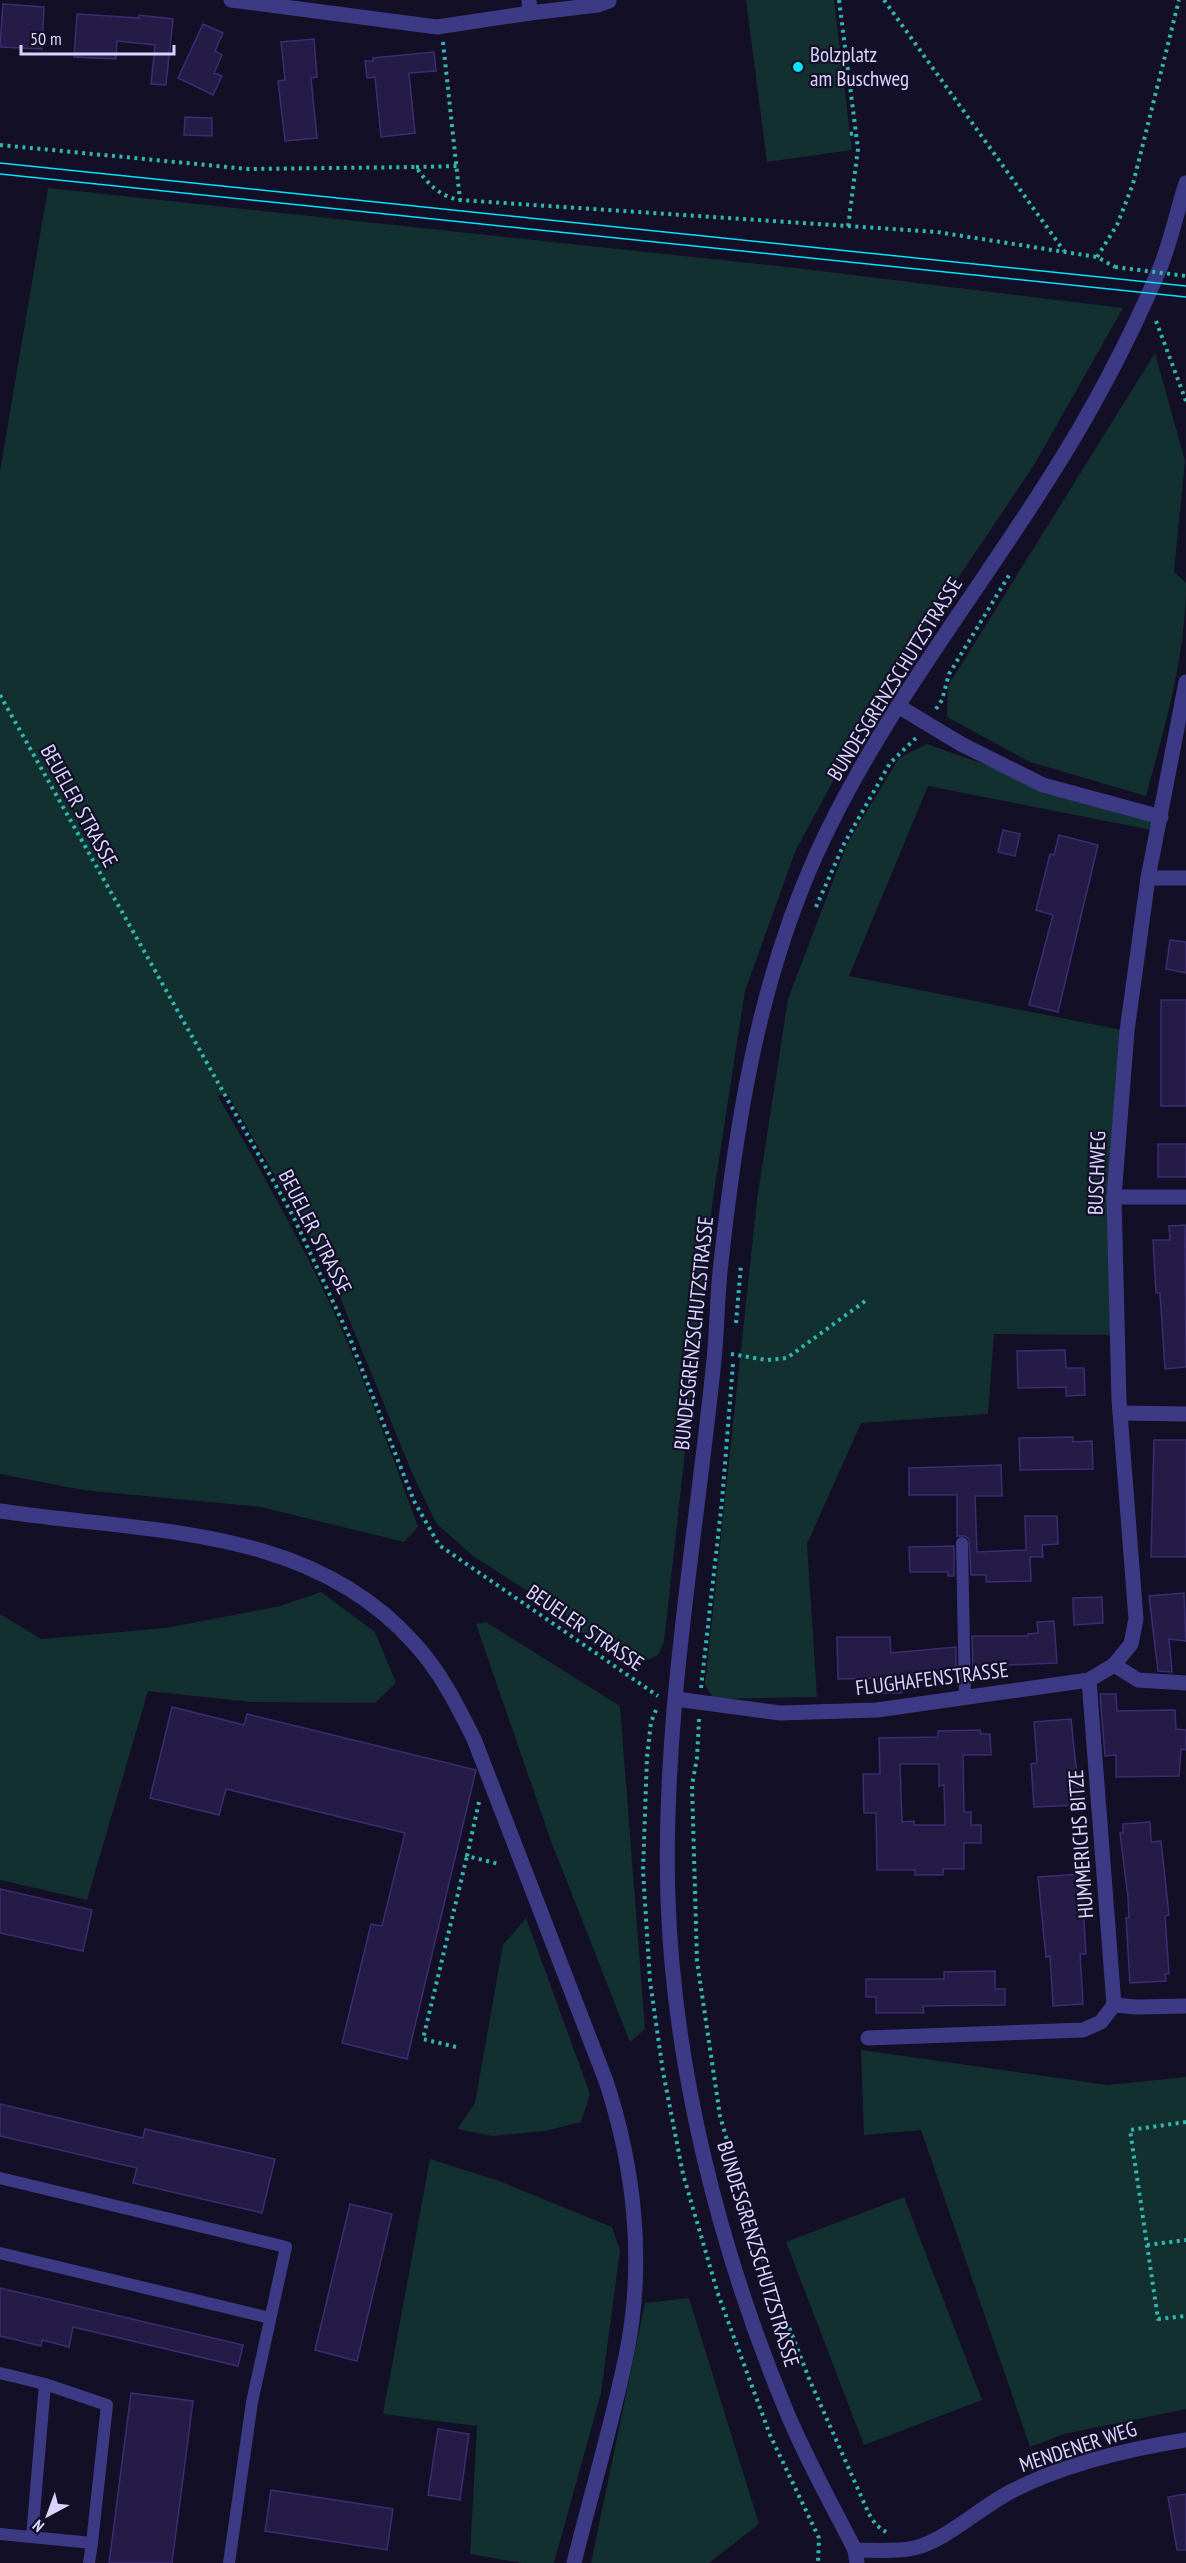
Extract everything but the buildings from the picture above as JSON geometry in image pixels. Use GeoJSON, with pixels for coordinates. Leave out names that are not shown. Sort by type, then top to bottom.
{"type":"FeatureCollection","features":[{"type":"Feature","properties":{"kind":"street"},"geometry":{"type":"LineString","coordinates":[[231,0],[441,27],[530,6],[598,4],[609,1]]}},
{"type":"Feature","properties":{"kind":"street","name":"BUNDESGRENZSCHUTZSTRASSE"},"geometry":{"type":"LineString","coordinates":[[856,2557],[807,2457],[779,2393],[723,2229],[704,2159],[690,2091],[673,1971],[668,1900],[668,1829],[675,1700],[715,1353],[728,1208],[754,1043],[797,900],[818,851],[858,774],[898,706],[1049,479],[1088,413],[1122,349],[1162,263],[1186,183]]}},
{"type":"Feature","properties":{"kind":"street","name":"BUSCHWEG"},"geometry":{"type":"LineString","coordinates":[[1114,1665],[1131,1644],[1136,1619],[1120,1413],[1114,1197],[1127,1031],[1148,878],[1186,682]]}},
{"type":"Feature","properties":{"kind":"street"},"geometry":{"type":"LineString","coordinates":[[898,706],[961,744],[1043,784],[1161,817]]}},
{"type":"Feature","properties":{"kind":"street"},"geometry":{"type":"LineString","coordinates":[[1148,878],[1186,878]]}},
{"type":"Feature","properties":{"kind":"street"},"geometry":{"type":"LineString","coordinates":[[1114,1197],[1186,1197]]}},
{"type":"Feature","properties":{"kind":"street"},"geometry":{"type":"LineString","coordinates":[[1120,1413],[1186,1414]]}},
{"type":"Feature","properties":{"kind":"street"},"geometry":{"type":"LineString","coordinates":[[0,1511],[130,1526],[249,1546],[287,1558],[347,1586],[392,1620],[415,1644],[434,1669],[460,1712],[492,1784],[606,2081],[622,2133],[630,2179],[635,2273],[628,2349],[574,2563]]}},
{"type":"Feature","properties":{"kind":"street"},"geometry":{"type":"LineString","coordinates":[[1114,1665],[1138,1680],[1186,1683]]}},
{"type":"Feature","properties":{"kind":"street","name":"FLUGHAFENSTRASSE"},"geometry":{"type":"LineString","coordinates":[[675,1700],[790,1713],[877,1710],[1089,1680],[1114,1665]]}},
{"type":"Feature","properties":{"kind":"street","name":"HUMMERICHS BITZE"},"geometry":{"type":"LineString","coordinates":[[1089,1680],[1114,2005]]}},
{"type":"Feature","properties":{"kind":"street"},"geometry":{"type":"LineString","coordinates":[[868,2038],[1083,2030],[1101,2022],[1114,2005],[1186,2006]]}},
{"type":"Feature","properties":{"kind":"street","name":"MENDENER WEG"},"geometry":{"type":"LineString","coordinates":[[856,2557],[915,2548],[932,2541],[1010,2492],[1072,2468],[1149,2446],[1186,2440]]}},
{"type":"Feature","properties":{"kind":"lane"},"geometry":{"type":"LineString","coordinates":[[962,1543],[965,1698]]}},
{"type":"Feature","properties":{"kind":"lane"},"geometry":{"type":"LineString","coordinates":[[0,2178],[286,2247],[252,2402],[229,2563]]}},
{"type":"Feature","properties":{"kind":"lane"},"geometry":{"type":"LineString","coordinates":[[0,2253],[270,2318]]}},
{"type":"Feature","properties":{"kind":"lane"},"geometry":{"type":"LineString","coordinates":[[0,2373],[45,2384],[107,2406],[89,2563]]}},
{"type":"Feature","properties":{"kind":"lane"},"geometry":{"type":"LineString","coordinates":[[32,2537],[45,2384]]}},
{"type":"Feature","properties":{"kind":"lane"},"geometry":{"type":"LineString","coordinates":[[0,2534],[92,2543]]}},
{"type":"Feature","properties":{"kind":"path"},"geometry":{"type":"LineString","coordinates":[[839,0],[858,149],[848,226]]}},
{"type":"Feature","properties":{"kind":"path"},"geometry":{"type":"LineString","coordinates":[[884,0],[1064,251]]}},
{"type":"Feature","properties":{"kind":"path"},"geometry":{"type":"LineString","coordinates":[[1097,257],[1117,225],[1132,184],[1179,0]]}},
{"type":"Feature","properties":{"kind":"path"},"geometry":{"type":"LineString","coordinates":[[441,27],[460,200]]}},
{"type":"Feature","properties":{"kind":"path"},"geometry":{"type":"LineString","coordinates":[[850,134],[856,133]]}},
{"type":"Feature","properties":{"kind":"path"},"geometry":{"type":"LineString","coordinates":[[0,145],[248,169],[457,166]]}},
{"type":"Feature","properties":{"kind":"path"},"geometry":{"type":"LineString","coordinates":[[416,167],[436,190],[450,198],[460,200],[937,232],[1097,257],[1115,267],[1186,276]]}},
{"type":"Feature","properties":{"kind":"path"},"geometry":{"type":"LineString","coordinates":[[1152,331],[1156,321],[1186,400]]}},
{"type":"Feature","properties":{"kind":"path"},"geometry":{"type":"LineString","coordinates":[[815,908],[844,844],[890,763],[899,752],[913,743],[942,700],[949,674],[1017,562]]}},
{"type":"Feature","properties":{"kind":"path","name":"BEUELER STRASSE"},"geometry":{"type":"LineString","coordinates":[[0,695],[293,1216],[349,1336],[414,1501],[439,1545],[661,1698],[675,1700]]}},
{"type":"Feature","properties":{"kind":"path"},"geometry":{"type":"LineString","coordinates":[[736,1331],[741,1259]]}},
{"type":"Feature","properties":{"kind":"path"},"geometry":{"type":"LineString","coordinates":[[715,1353],[767,1360],[787,1358],[868,1299]]}},
{"type":"Feature","properties":{"kind":"path"},"geometry":{"type":"LineString","coordinates":[[735,1343],[722,1501],[700,1703],[697,1758],[692,1785],[697,1961],[720,2116],[759,2250],[810,2381],[869,2514],[876,2525],[896,2535],[898,2549]]}},
{"type":"Feature","properties":{"kind":"path"},"geometry":{"type":"LineString","coordinates":[[456,2047],[423,2039],[480,1799],[492,1784]]}},
{"type":"Feature","properties":{"kind":"path"},"geometry":{"type":"LineString","coordinates":[[467,1856],[498,1864]]}},
{"type":"Feature","properties":{"kind":"path"},"geometry":{"type":"LineString","coordinates":[[1186,2122],[1130,2130],[1158,2319],[1186,2316]]}},
{"type":"Feature","properties":{"kind":"path"},"geometry":{"type":"LineString","coordinates":[[1147,2244],[1186,2240]]}},
{"type":"Feature","properties":{"kind":"green space","name":"Bolzplatz am Buschweg"},"geometry":{"type":"Polygon","coordinates":[[[746,0],[834,0],[852,150],[767,162],[746,0]]]}},
{"type":"Feature","properties":{"kind":"green space"},"geometry":{"type":"Polygon","coordinates":[[[48,188],[796,268],[1123,308],[1034,465],[877,699],[795,852],[745,991],[713,1198],[664,1642],[658,1655],[643,1662],[622,1656],[581,1632],[580,1625],[473,1556],[436,1523],[413,1475],[328,1268],[227,1093],[218,1096],[295,1234],[347,1341],[418,1527],[404,1542],[261,1507],[83,1490],[0,1474],[0,471],[48,188]]]}},
{"type":"Feature","properties":{"kind":"green space"},"geometry":{"type":"Polygon","coordinates":[[[1155,353],[1185,461],[1174,572],[1186,583],[1182,637],[1173,691],[1146,796],[1030,762],[947,717],[948,686],[1155,353]]]}},
{"type":"Feature","properties":{"kind":"green space"},"geometry":{"type":"Polygon","coordinates":[[[927,744],[1043,785],[1161,817],[1157,831],[928,786],[849,976],[1127,1031],[1114,1197],[1119,1335],[994,1334],[988,1414],[861,1423],[807,1544],[817,1697],[714,1699],[705,1685],[757,1200],[788,999],[847,844],[899,758],[927,744]]]}},
{"type":"Feature","properties":{"kind":"green space"},"geometry":{"type":"Polygon","coordinates":[[[321,1592],[375,1632],[396,1683],[375,1703],[251,1702],[148,1691],[87,1900],[0,1880],[0,1614],[41,1639],[166,1628],[280,1606],[321,1592]]]}},
{"type":"Feature","properties":{"kind":"green space"},"geometry":{"type":"Polygon","coordinates":[[[486,1622],[620,1706],[645,2029],[630,2042],[551,1841],[476,1624],[486,1622]]]}},
{"type":"Feature","properties":{"kind":"green space"},"geometry":{"type":"Polygon","coordinates":[[[526,1918],[590,2094],[581,2122],[545,2131],[492,2136],[457,2129],[475,2103],[503,1945],[526,1918]]]}},
{"type":"Feature","properties":{"kind":"green space"},"geometry":{"type":"Polygon","coordinates":[[[861,2050],[1108,2085],[1186,2077],[1186,2409],[1064,2434],[1030,2447],[921,2130],[864,2135],[861,2050]]]}},
{"type":"Feature","properties":{"kind":"green space"},"geometry":{"type":"Polygon","coordinates":[[[430,2159],[499,2181],[612,2227],[620,2251],[601,2393],[554,2563],[522,2563],[470,2554],[477,2426],[383,2414],[430,2159]]]}},
{"type":"Feature","properties":{"kind":"green space"},"geometry":{"type":"Polygon","coordinates":[[[904,2197],[982,2400],[864,2445],[786,2242],[904,2197]]]}},
{"type":"Feature","properties":{"kind":"green space"},"geometry":{"type":"Polygon","coordinates":[[[689,2298],[759,2524],[709,2563],[591,2563],[645,2303],[689,2298]]]}},
{"type":"Feature","properties":{"kind":"tram line"},"geometry":{"type":"LineString","coordinates":[[0,163],[1186,286]]}},
{"type":"Feature","properties":{"kind":"tram line"},"geometry":{"type":"LineString","coordinates":[[0,174],[1186,297]]}},
{"type":"Feature","properties":{"kind":"place","name":"Bolzplatz am Buschweg"},"geometry":{"type":"Point","coordinates":[798,67]}}]}
